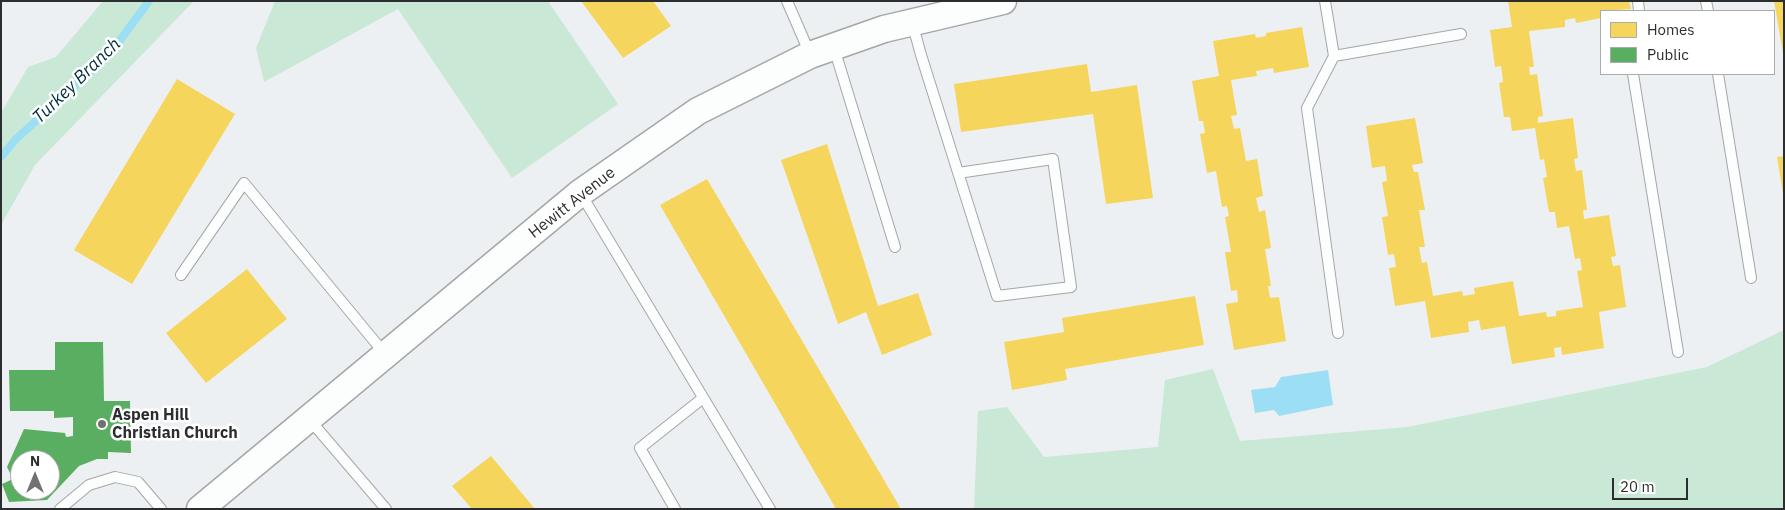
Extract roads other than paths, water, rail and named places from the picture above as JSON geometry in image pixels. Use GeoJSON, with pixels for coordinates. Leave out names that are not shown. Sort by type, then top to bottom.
{"type":"FeatureCollection","features":[{"type":"Feature","properties":{"kind":"street","name":"Hewitt Avenue"},"geometry":{"type":"LineString","coordinates":[[211,503],[580,193],[698,111],[822,51],[884,29],[1003,1]]}},
{"type":"Feature","properties":{"kind":"lane"},"geometry":{"type":"LineString","coordinates":[[787,1],[822,51],[895,247]]}},
{"type":"Feature","properties":{"kind":"lane"},"geometry":{"type":"LineString","coordinates":[[1325,1],[1334,56],[1307,108],[1338,333]]}},
{"type":"Feature","properties":{"kind":"lane"},"geometry":{"type":"LineString","coordinates":[[912,22],[958,173],[997,296],[1071,287],[1053,159],[958,173]]}},
{"type":"Feature","properties":{"kind":"lane"},"geometry":{"type":"LineString","coordinates":[[1334,56],[1461,34]]}},
{"type":"Feature","properties":{"kind":"lane"},"geometry":{"type":"LineString","coordinates":[[1632,75],[1678,352]]}},
{"type":"Feature","properties":{"kind":"lane"},"geometry":{"type":"LineString","coordinates":[[1718,75],[1751,278]]}},
{"type":"Feature","properties":{"kind":"lane"},"geometry":{"type":"LineString","coordinates":[[181,275],[244,184],[385,355]]}},
{"type":"Feature","properties":{"kind":"lane"},"geometry":{"type":"LineString","coordinates":[[580,193],[770,509]]}},
{"type":"Feature","properties":{"kind":"lane"},"geometry":{"type":"LineString","coordinates":[[675,509],[640,448],[703,398]]}},
{"type":"Feature","properties":{"kind":"lane"},"geometry":{"type":"LineString","coordinates":[[309,419],[386,509]]}},
{"type":"Feature","properties":{"kind":"lane"},"geometry":{"type":"LineString","coordinates":[[60,509],[89,485],[115,477],[138,482],[161,509]]}},
{"type":"Feature","properties":{"kind":"water"},"geometry":{"type":"Polygon","coordinates":[[[1328,370],[1333,405],[1279,416],[1274,410],[1255,413],[1251,390],[1275,387],[1281,377],[1328,370]]]}},
{"type":"Feature","properties":{"kind":"waterway","name":"Turkey Branch"},"geometry":{"type":"LineString","coordinates":[[1,157],[16,139],[109,55],[149,1]]}},
{"type":"Feature","properties":{"kind":"place","name":"Aspen Hill Christian Church"},"geometry":{"type":"Point","coordinates":[102,424]}}]}
